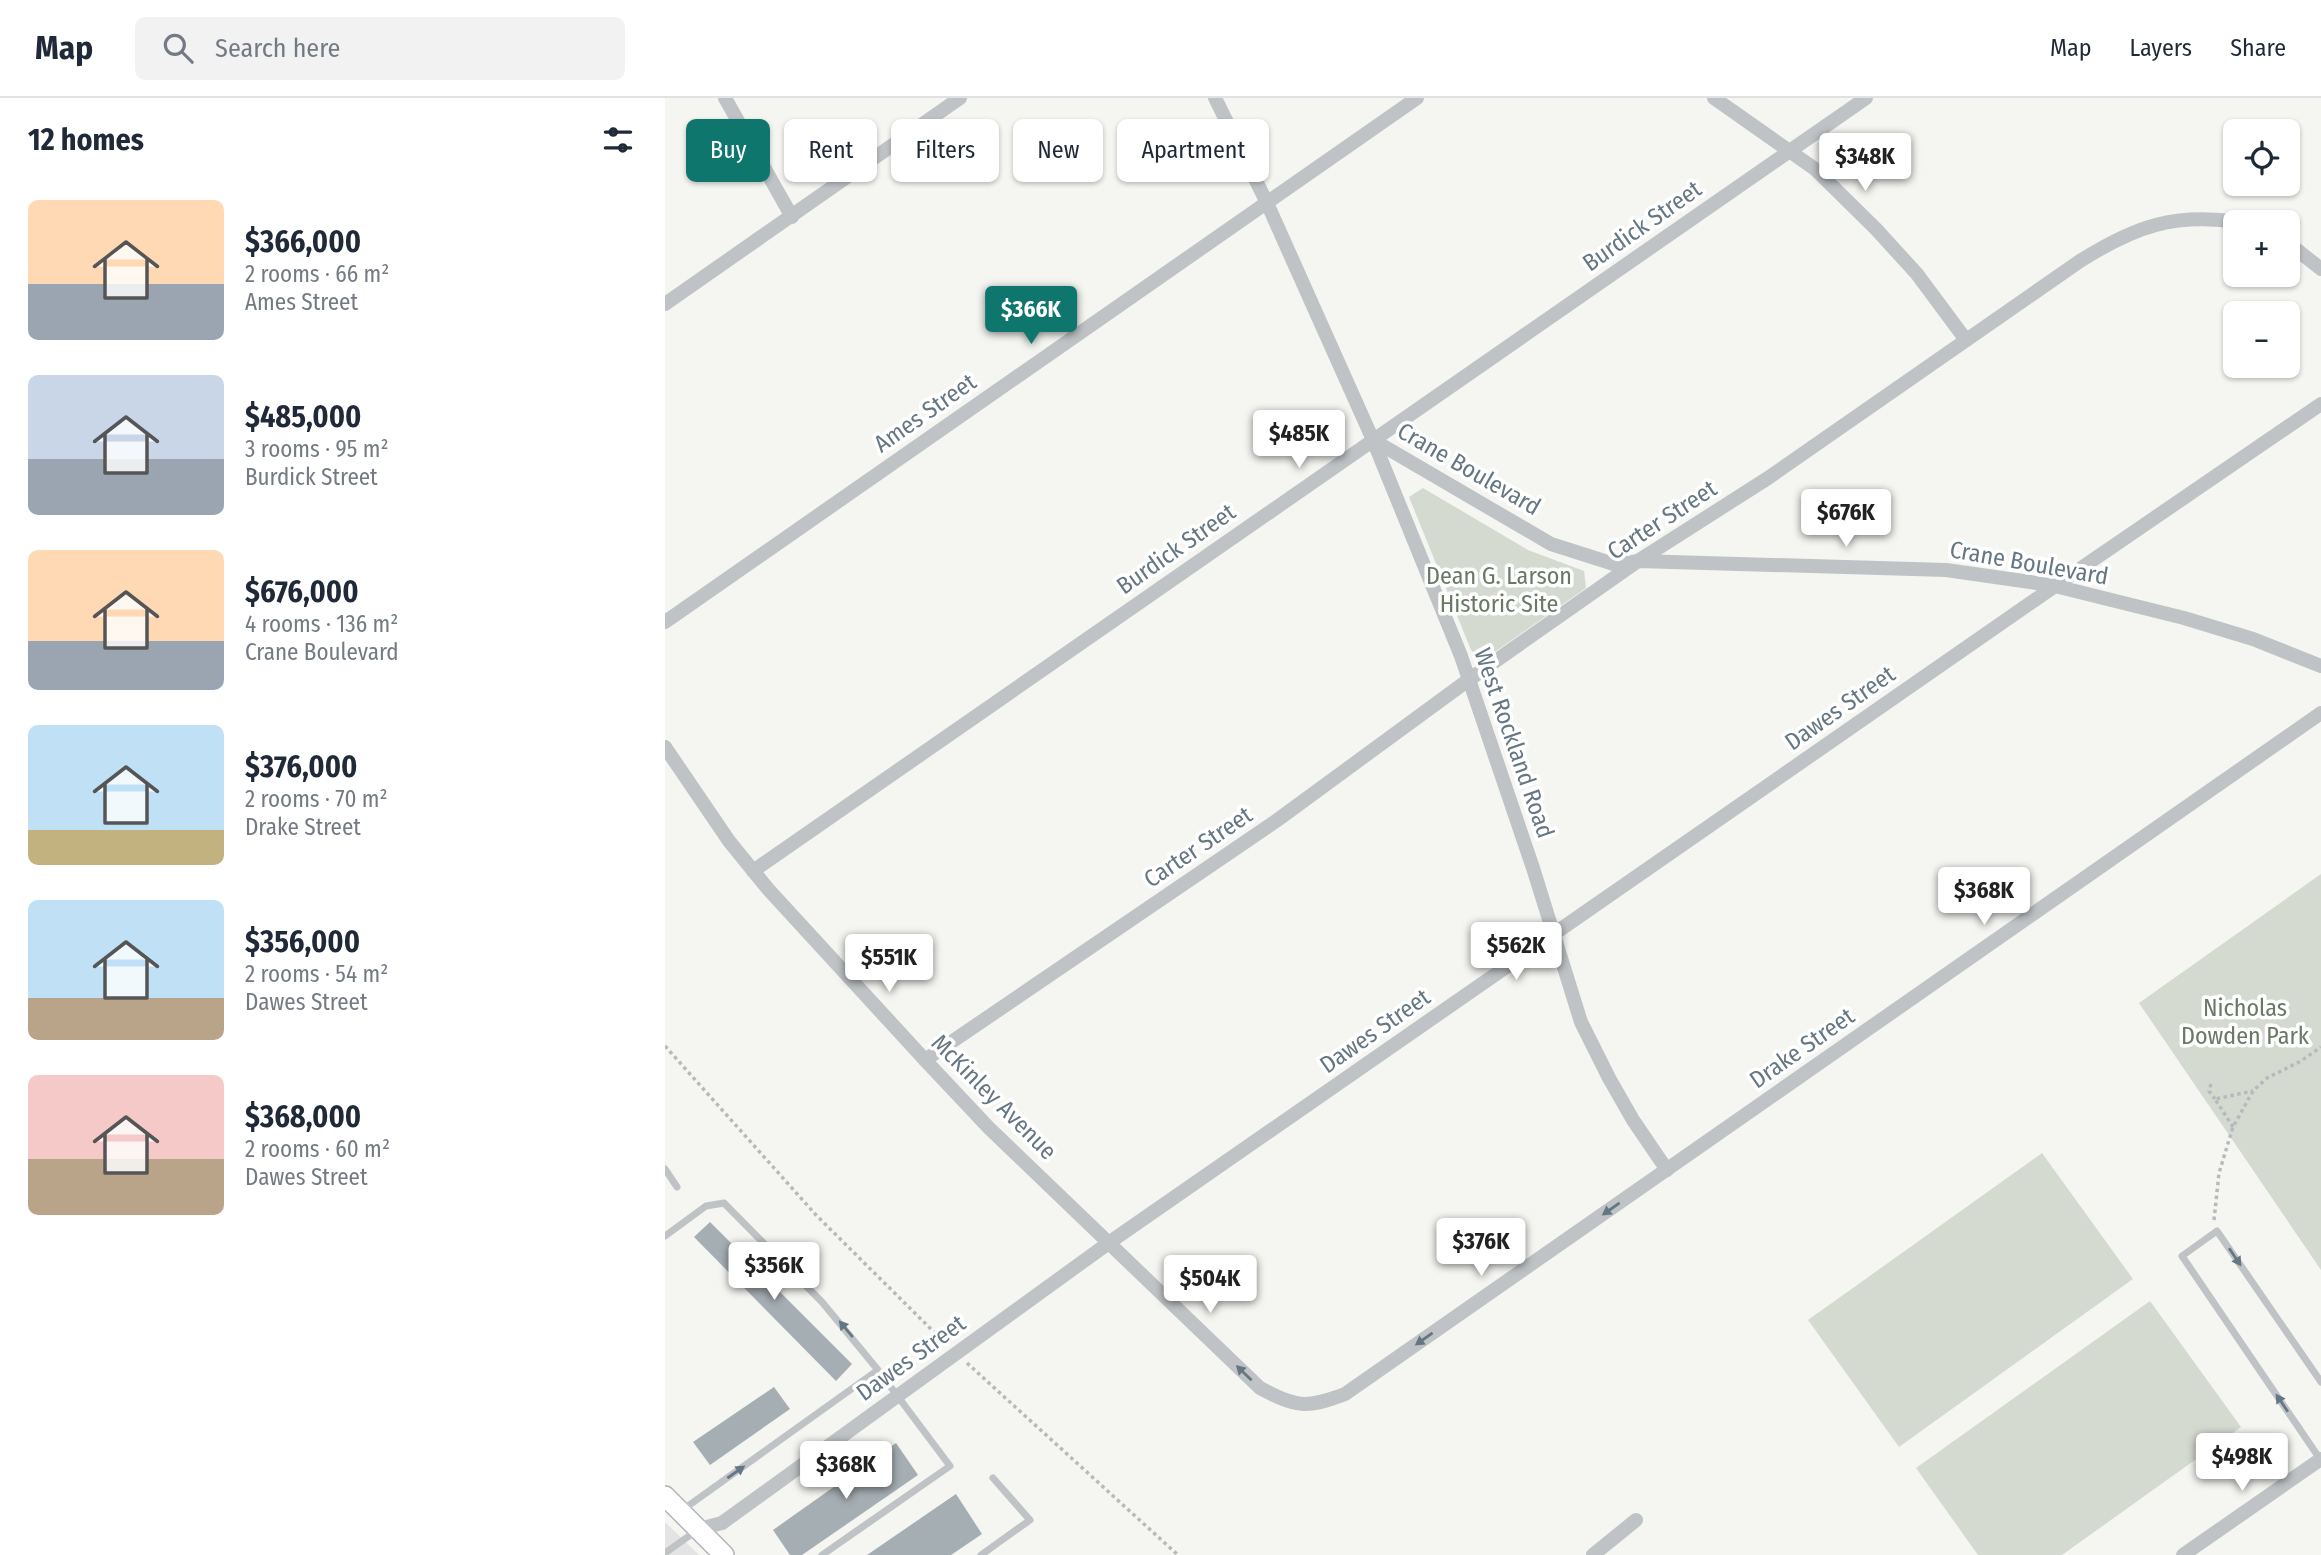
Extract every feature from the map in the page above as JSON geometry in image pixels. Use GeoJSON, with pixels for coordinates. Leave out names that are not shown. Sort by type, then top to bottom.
{"type":"FeatureCollection","features":[{"type":"Feature","properties":{"kind":"main road"},"geometry":{"type":"LineString","coordinates":[[665,1496],[725,1555]]}},
{"type":"Feature","properties":{"kind":"street"},"geometry":{"type":"LineString","coordinates":[[725,98],[792,217]]}},
{"type":"Feature","properties":{"kind":"street"},"geometry":{"type":"LineString","coordinates":[[665,304],[960,98]]}},
{"type":"Feature","properties":{"kind":"street","name":"West Rockland Road"},"geometry":{"type":"LineString","coordinates":[[1215,98],[1267,203],[1373,440],[1461,656],[1533,868],[1581,1021],[1633,1120],[1667,1170]]}},
{"type":"Feature","properties":{"kind":"street","name":"Ames Street"},"geometry":{"type":"LineString","coordinates":[[665,622],[1417,98]]}},
{"type":"Feature","properties":{"kind":"street"},"geometry":{"type":"LineString","coordinates":[[1714,98],[1815,169],[1917,274],[1966,340]]}},
{"type":"Feature","properties":{"kind":"street","name":"Burdick Street"},"geometry":{"type":"LineString","coordinates":[[753,871],[1866,98]]}},
{"type":"Feature","properties":{"kind":"street","name":"Carter Street"},"geometry":{"type":"LineString","coordinates":[[925,1060],[1276,821],[1638,561],[1768,478],[2116,239],[2146,227],[2186,219],[2223,220]]}},
{"type":"Feature","properties":{"kind":"street"},"geometry":{"type":"LineString","coordinates":[[2300,253],[2321,270]]}},
{"type":"Feature","properties":{"kind":"street","name":"Dawes Street"},"geometry":{"type":"LineString","coordinates":[[699,1529],[722,1523],[1110,1242],[2321,404]]}},
{"type":"Feature","properties":{"kind":"street","name":"Crane Boulevard"},"geometry":{"type":"LineString","coordinates":[[1373,440],[1551,544],[1616,565],[1638,561],[1946,570],[2055,586],[2184,618],[2253,639],[2321,666]]}},
{"type":"Feature","properties":{"kind":"street","name":"Drake Street"},"geometry":{"type":"LineString","coordinates":[[1302,1405],[1325,1402],[1345,1394],[2321,713]]}},
{"type":"Feature","properties":{"kind":"street","name":"McKinley Avenue"},"geometry":{"type":"LineString","coordinates":[[665,747],[729,841],[753,871],[989,1128],[1259,1388],[1286,1402],[1302,1405]]}},
{"type":"Feature","properties":{"kind":"street"},"geometry":{"type":"LineString","coordinates":[[2183,1555],[2321,1459]]}},
{"type":"Feature","properties":{"kind":"street"},"geometry":{"type":"LineString","coordinates":[[1593,1555],[1636,1520]]}},
{"type":"Feature","properties":{"kind":"lane"},"geometry":{"type":"LineString","coordinates":[[665,1169],[677,1187]]}},
{"type":"Feature","properties":{"kind":"lane"},"geometry":{"type":"LineString","coordinates":[[665,1236],[706,1206],[724,1203],[822,1302],[899,1395],[950,1466],[822,1555]]}},
{"type":"Feature","properties":{"kind":"lane"},"geometry":{"type":"LineString","coordinates":[[2321,1382],[2217,1231],[2182,1256],[2321,1459]]}},
{"type":"Feature","properties":{"kind":"lane"},"geometry":{"type":"LineString","coordinates":[[680,1511],[879,1370]]}},
{"type":"Feature","properties":{"kind":"lane"},"geometry":{"type":"LineString","coordinates":[[981,1555],[1030,1520],[993,1478]]}},
{"type":"Feature","properties":{"kind":"lane"},"geometry":{"type":"LineString","coordinates":[[665,1553],[699,1529]]}},
{"type":"Feature","properties":{"kind":"path"},"geometry":{"type":"LineString","coordinates":[[665,1046],[816,1215],[957,1354],[1178,1555]]}},
{"type":"Feature","properties":{"kind":"path"},"geometry":{"type":"LineString","coordinates":[[2217,1231],[2213,1224],[2219,1173],[2233,1127],[2253,1091],[2267,1078],[2301,1061],[2321,1047]]}},
{"type":"Feature","properties":{"kind":"path"},"geometry":{"type":"LineString","coordinates":[[2211,1084],[2209,1091],[2233,1127]]}},
{"type":"Feature","properties":{"kind":"path"},"geometry":{"type":"LineString","coordinates":[[2215,1099],[2253,1091]]}},
{"type":"Feature","properties":{"kind":"shaded area"},"geometry":{"type":"Polygon","coordinates":[[[665,1522],[699,1555],[665,1555],[665,1522]]]}},
{"type":"Feature","properties":{"kind":"green space","name":"Dean G. Larson Historic Site"},"geometry":{"type":"Polygon","coordinates":[[[1423,488],[1528,550],[1584,571],[1586,588],[1482,661],[1471,650],[1409,497],[1423,488]]]}},
{"type":"Feature","properties":{"kind":"green space","name":"Nicholas Dowden Park"},"geometry":{"type":"Polygon","coordinates":[[[2321,874],[2321,1270],[2139,1003],[2321,874]]]}},
{"type":"Feature","properties":{"kind":"green space"},"geometry":{"type":"Polygon","coordinates":[[[2042,1153],[2133,1279],[1899,1447],[1808,1320],[2042,1153]]]}},
{"type":"Feature","properties":{"kind":"green space"},"geometry":{"type":"Polygon","coordinates":[[[2150,1301],[2241,1427],[2062,1555],[1978,1555],[1916,1468],[2150,1301]]]}},
{"type":"Feature","properties":{"kind":"building"},"geometry":{"type":"Polygon","coordinates":[[[710,1222],[852,1364],[836,1381],[694,1237],[710,1222]]]}},
{"type":"Feature","properties":{"kind":"building"},"geometry":{"type":"Polygon","coordinates":[[[774,1387],[790,1409],[710,1465],[693,1442],[774,1387]]]}},
{"type":"Feature","properties":{"kind":"building"},"geometry":{"type":"Polygon","coordinates":[[[896,1443],[918,1475],[802,1555],[790,1555],[773,1530],[896,1443]]]}},
{"type":"Feature","properties":{"kind":"building"},"geometry":{"type":"Polygon","coordinates":[[[956,1494],[982,1534],[951,1555],[867,1555],[956,1494]]]}}]}
